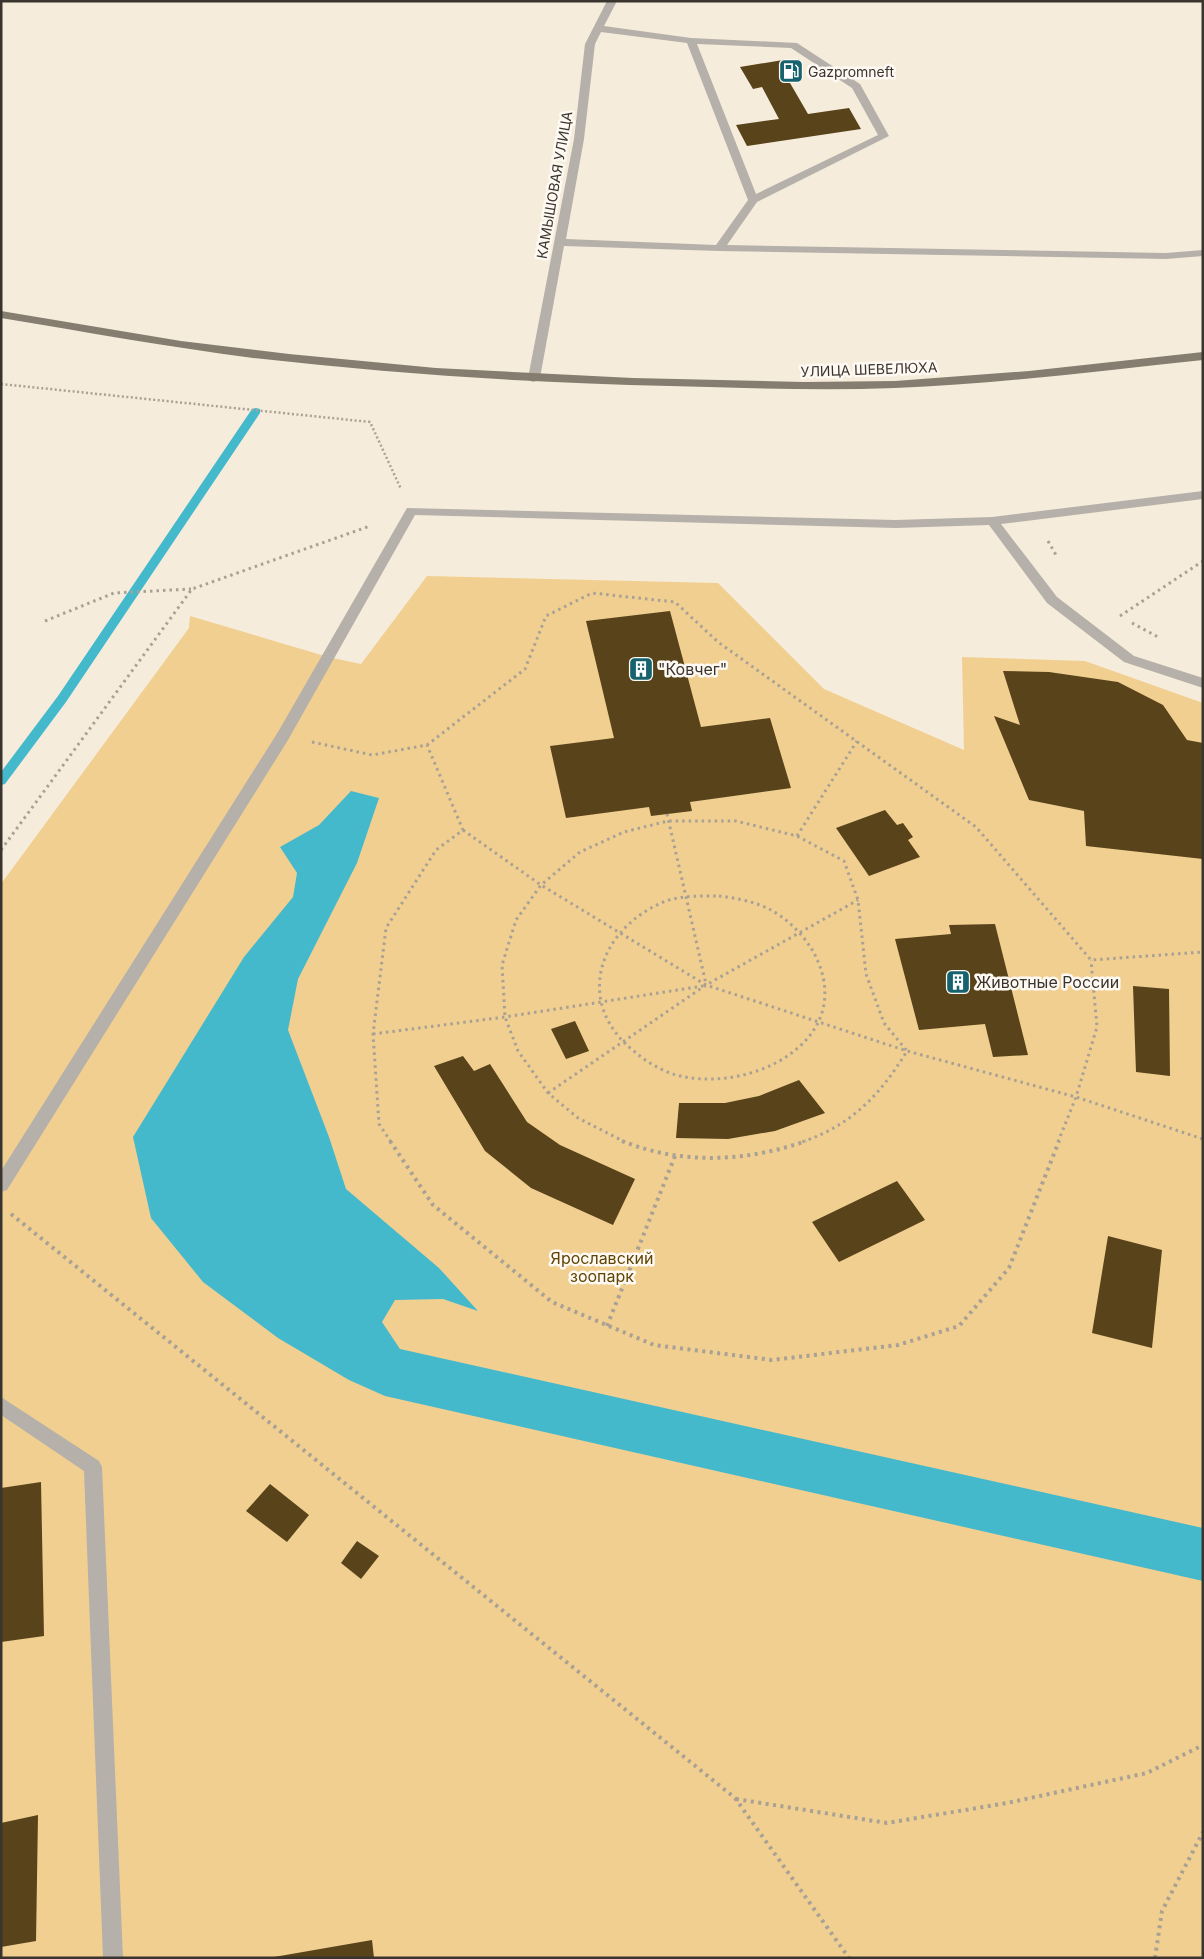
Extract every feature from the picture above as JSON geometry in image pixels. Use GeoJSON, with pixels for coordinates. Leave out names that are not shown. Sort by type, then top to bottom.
{"type":"FeatureCollection","features":[{"type":"Feature","properties":{"kind":"main road","name":"УЛИЦА ШЕВЕЛЮХА"},"geometry":{"type":"LineString","coordinates":[[1,314],[121,336],[286,358],[397,369],[534,378],[813,386],[923,383],[1042,374],[1203,356]]}},
{"type":"Feature","properties":{"kind":"street","name":"КАМЫШОВАЯ УЛИЦА"},"geometry":{"type":"LineString","coordinates":[[534,378],[579,139],[590,44],[612,1]]}},
{"type":"Feature","properties":{"kind":"street"},"geometry":{"type":"LineString","coordinates":[[597,28],[691,41],[793,45],[856,86],[884,136],[754,200],[719,248]]}},
{"type":"Feature","properties":{"kind":"street"},"geometry":{"type":"LineString","coordinates":[[691,41],[754,200]]}},
{"type":"Feature","properties":{"kind":"street"},"geometry":{"type":"LineString","coordinates":[[559,242],[719,248],[1166,256],[1203,253]]}},
{"type":"Feature","properties":{"kind":"street"},"geometry":{"type":"LineString","coordinates":[[1,1185],[283,736],[411,512],[896,524],[992,521],[1203,495]]}},
{"type":"Feature","properties":{"kind":"street"},"geometry":{"type":"LineString","coordinates":[[992,521],[1052,600],[1129,659],[1203,683]]}},
{"type":"Feature","properties":{"kind":"street"},"geometry":{"type":"LineString","coordinates":[[1,1405],[93,1467],[113,1958]]}},
{"type":"Feature","properties":{"kind":"path"},"geometry":{"type":"LineString","coordinates":[[1,384],[370,422],[411,512],[192,589],[114,593],[45,621]]}},
{"type":"Feature","properties":{"kind":"path"},"geometry":{"type":"LineString","coordinates":[[1044,534],[1058,557]]}},
{"type":"Feature","properties":{"kind":"path"},"geometry":{"type":"LineString","coordinates":[[1165,642],[1119,616],[1203,561]]}},
{"type":"Feature","properties":{"kind":"path"},"geometry":{"type":"LineString","coordinates":[[1,850],[192,589]]}},
{"type":"Feature","properties":{"kind":"path"},"geometry":{"type":"LineString","coordinates":[[283,736],[372,755],[426,744],[525,669],[546,616],[592,593],[675,602],[718,642],[976,827],[1091,960],[1097,1027],[1076,1096],[1009,1268],[959,1326],[898,1345],[772,1360],[654,1345],[552,1302],[433,1205],[379,1124],[373,1034],[386,928],[436,850],[463,830]]}},
{"type":"Feature","properties":{"kind":"path"},"geometry":{"type":"LineString","coordinates":[[797,836],[857,740]]}},
{"type":"Feature","properties":{"kind":"path"},"geometry":{"type":"LineString","coordinates":[[426,744],[463,830],[541,885],[706,985],[907,1051],[1076,1096],[1203,1139]]}},
{"type":"Feature","properties":{"kind":"path"},"geometry":{"type":"LineString","coordinates":[[667,814],[706,985]]}},
{"type":"Feature","properties":{"kind":"path"},"geometry":{"type":"LineString","coordinates":[[736,820],[797,836],[844,861],[858,900],[866,974],[884,1023],[907,1051],[889,1081],[859,1112],[820,1136],[767,1153],[725,1158],[675,1156],[624,1142],[578,1118],[548,1093],[518,1051],[505,1017],[502,965],[516,920],[541,885],[580,852],[624,832],[668,821],[736,820]]}},
{"type":"Feature","properties":{"kind":"path"},"geometry":{"type":"LineString","coordinates":[[719,896],[750,901],[778,914],[801,932],[820,958],[826,988],[819,1023],[806,1044],[781,1063],[750,1076],[715,1080],[680,1076],[647,1062],[622,1042],[606,1020],[601,1002],[599,973],[606,952],[618,933],[637,916],[660,904],[687,897],[719,896]]}},
{"type":"Feature","properties":{"kind":"path"},"geometry":{"type":"LineString","coordinates":[[548,1093],[706,985],[858,900]]}},
{"type":"Feature","properties":{"kind":"path"},"geometry":{"type":"LineString","coordinates":[[1091,960],[1203,952]]}},
{"type":"Feature","properties":{"kind":"path"},"geometry":{"type":"LineString","coordinates":[[373,1034],[505,1017],[706,985]]}},
{"type":"Feature","properties":{"kind":"path"},"geometry":{"type":"LineString","coordinates":[[607,1326],[675,1156]]}},
{"type":"Feature","properties":{"kind":"path"},"geometry":{"type":"LineString","coordinates":[[9,1212],[735,1798],[849,1958]]}},
{"type":"Feature","properties":{"kind":"path"},"geometry":{"type":"LineString","coordinates":[[735,1798],[887,1823],[1007,1803],[1147,1773],[1203,1744]]}},
{"type":"Feature","properties":{"kind":"path"},"geometry":{"type":"LineString","coordinates":[[1155,1958],[1162,1911],[1203,1832]]}},
{"type":"Feature","properties":{"kind":"green space","name":"Ярославский зоопарк"},"geometry":{"type":"Polygon","coordinates":[[[427,576],[718,583],[824,689],[964,750],[962,657],[1085,661],[1203,703],[1203,1958],[1,1958],[1,884],[189,628],[190,616],[328,657],[361,664],[427,576]]]}},
{"type":"Feature","properties":{"kind":"water"},"geometry":{"type":"Polygon","coordinates":[[[351,791],[379,798],[357,863],[298,979],[288,1030],[329,1137],[346,1189],[439,1268],[478,1311],[443,1299],[395,1300],[382,1322],[400,1349],[1203,1528],[1203,1581],[385,1396],[349,1380],[278,1338],[203,1282],[151,1218],[133,1137],[244,957],[293,897],[297,873],[280,847],[319,825],[351,791]]]}},
{"type":"Feature","properties":{"kind":"building"},"geometry":{"type":"Polygon","coordinates":[[[789,59],[802,81],[790,83],[808,114],[849,108],[861,129],[747,146],[736,125],[779,119],[762,87],[753,89],[740,67],[789,59]]]}},
{"type":"Feature","properties":{"kind":"building","name":"\"Ковчег\""},"geometry":{"type":"Polygon","coordinates":[[[670,611],[701,727],[770,718],[791,788],[690,802],[692,811],[651,816],[649,807],[566,818],[550,746],[614,738],[586,621],[670,611]]]}},
{"type":"Feature","properties":{"kind":"building"},"geometry":{"type":"Polygon","coordinates":[[[1003,671],[1049,672],[1118,682],[1163,705],[1187,740],[1203,743],[1203,859],[1086,846],[1084,811],[1029,800],[994,716],[1020,725],[1003,671]]]}},
{"type":"Feature","properties":{"kind":"building"},"geometry":{"type":"Polygon","coordinates":[[[885,810],[897,825],[903,823],[913,837],[908,840],[920,857],[869,876],[836,828],[885,810]]]}},
{"type":"Feature","properties":{"kind":"building","name":"Животные России"},"geometry":{"type":"Polygon","coordinates":[[[995,924],[1028,1055],[993,1057],[985,1024],[919,1030],[895,939],[951,934],[949,925],[995,924]]]}},
{"type":"Feature","properties":{"kind":"building"},"geometry":{"type":"Polygon","coordinates":[[[1133,986],[1169,989],[1170,1076],[1136,1072],[1133,986]]]}},
{"type":"Feature","properties":{"kind":"building"},"geometry":{"type":"Polygon","coordinates":[[[575,1021],[589,1051],[566,1059],[551,1029],[575,1021]]]}},
{"type":"Feature","properties":{"kind":"building"},"geometry":{"type":"Polygon","coordinates":[[[463,1056],[474,1071],[490,1064],[527,1122],[560,1145],[635,1179],[613,1225],[531,1188],[485,1151],[434,1066],[463,1056]]]}},
{"type":"Feature","properties":{"kind":"building"},"geometry":{"type":"Polygon","coordinates":[[[799,1080],[825,1113],[775,1131],[728,1139],[676,1138],[679,1103],[725,1103],[759,1096],[799,1080]]]}},
{"type":"Feature","properties":{"kind":"building"},"geometry":{"type":"Polygon","coordinates":[[[897,1181],[925,1220],[839,1262],[812,1222],[897,1181]]]}},
{"type":"Feature","properties":{"kind":"building"},"geometry":{"type":"Polygon","coordinates":[[[1108,1236],[1162,1250],[1152,1348],[1092,1333],[1108,1236]]]}},
{"type":"Feature","properties":{"kind":"building"},"geometry":{"type":"Polygon","coordinates":[[[41,1482],[44,1636],[1,1642],[1,1488],[41,1482]]]}},
{"type":"Feature","properties":{"kind":"building"},"geometry":{"type":"Polygon","coordinates":[[[270,1484],[309,1515],[287,1542],[246,1511],[270,1484]]]}},
{"type":"Feature","properties":{"kind":"building"},"geometry":{"type":"Polygon","coordinates":[[[357,1541],[379,1556],[361,1579],[341,1563],[357,1541]]]}},
{"type":"Feature","properties":{"kind":"building"},"geometry":{"type":"Polygon","coordinates":[[[38,1815],[36,1941],[1,1947],[1,1823],[38,1815]]]}},
{"type":"Feature","properties":{"kind":"building"},"geometry":{"type":"Polygon","coordinates":[[[372,1940],[374,1958],[274,1958],[274,1957],[372,1940]]]}},
{"type":"Feature","properties":{"kind":"waterway"},"geometry":{"type":"LineString","coordinates":[[1,781],[62,699],[256,411]]}},
{"type":"Feature","properties":{"kind":"place","name":"Gazpromneft"},"geometry":{"type":"Point","coordinates":[791,71]}},
{"type":"Feature","properties":{"kind":"place","name":"\"Ковчег\""},"geometry":{"type":"Point","coordinates":[641,669]}},
{"type":"Feature","properties":{"kind":"place","name":"Животные России"},"geometry":{"type":"Point","coordinates":[958,982]}}]}
